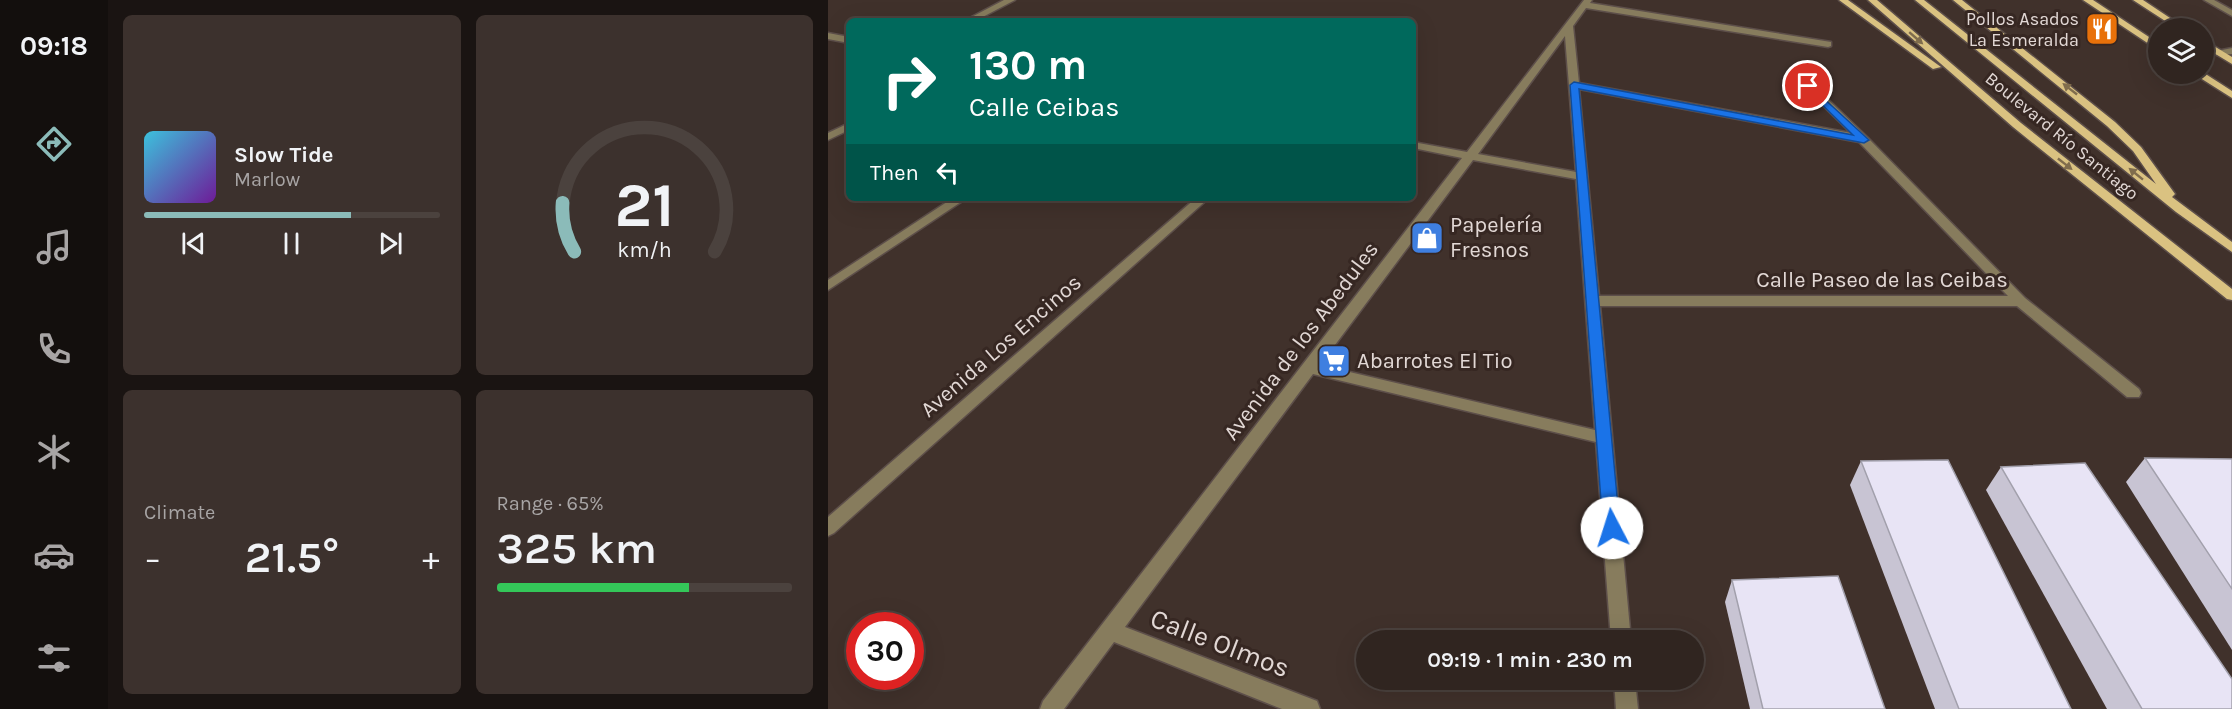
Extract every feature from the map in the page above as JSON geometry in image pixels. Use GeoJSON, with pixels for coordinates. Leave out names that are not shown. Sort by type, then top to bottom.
{"type":"FeatureCollection","features":[{"type":"Feature","properties":{"kind":"main road"},"geometry":{"type":"LineString","coordinates":[[1843,0],[2017,125]]}},
{"type":"Feature","properties":{"kind":"main road","name":"Boulevard Río Santiago"},"geometry":{"type":"LineString","coordinates":[[1872,0],[2017,125],[2232,296]]}},
{"type":"Feature","properties":{"kind":"main road","name":"Boulevard Río Santiago"},"geometry":{"type":"LineString","coordinates":[[1919,0],[2232,248]]}},
{"type":"Feature","properties":{"kind":"main road"},"geometry":{"type":"LineString","coordinates":[[1957,0],[2080,97],[2131,142],[2180,209]]}},
{"type":"Feature","properties":{"kind":"main road"},"geometry":{"type":"LineString","coordinates":[[2087,0],[2148,40]]}},
{"type":"Feature","properties":{"kind":"main road"},"geometry":{"type":"LineString","coordinates":[[2137,0],[2165,18]]}},
{"type":"Feature","properties":{"kind":"main road"},"geometry":{"type":"LineString","coordinates":[[2214,50],[2232,62]]}},
{"type":"Feature","properties":{"kind":"main road"},"geometry":{"type":"LineString","coordinates":[[2214,84],[2232,95]]}},
{"type":"Feature","properties":{"kind":"street"},"geometry":{"type":"LineString","coordinates":[[974,18],[1011,0]]}},
{"type":"Feature","properties":{"kind":"street"},"geometry":{"type":"LineString","coordinates":[[2208,0],[2232,13]]}},
{"type":"Feature","properties":{"kind":"street"},"geometry":{"type":"LineString","coordinates":[[1586,3],[1828,44]]}},
{"type":"Feature","properties":{"kind":"street","name":"Avenida de los Abedules"},"geometry":{"type":"LineString","coordinates":[[1051,709],[1586,3]]}},
{"type":"Feature","properties":{"kind":"street"},"geometry":{"type":"LineString","coordinates":[[1569,27],[1620,630]]}},
{"type":"Feature","properties":{"kind":"street"},"geometry":{"type":"LineString","coordinates":[[830,38],[846,40]]}},
{"type":"Feature","properties":{"kind":"street"},"geometry":{"type":"LineString","coordinates":[[2217,52],[2232,51]]}},
{"type":"Feature","properties":{"kind":"street"},"geometry":{"type":"LineString","coordinates":[[1574,85],[1864,140]]}},
{"type":"Feature","properties":{"kind":"street","name":"Calle Paseo de las Ceibas"},"geometry":{"type":"LineString","coordinates":[[1808,86],[1864,140],[2020,301]]}},
{"type":"Feature","properties":{"kind":"street"},"geometry":{"type":"LineString","coordinates":[[828,137],[846,128]]}},
{"type":"Feature","properties":{"kind":"street"},"geometry":{"type":"LineString","coordinates":[[1416,146],[1582,177]]}},
{"type":"Feature","properties":{"kind":"street"},"geometry":{"type":"LineString","coordinates":[[828,286],[956,201]]}},
{"type":"Feature","properties":{"kind":"street","name":"Avenida Los Encinos"},"geometry":{"type":"LineString","coordinates":[[828,528],[1200,201]]}},
{"type":"Feature","properties":{"kind":"street","name":"Calle Paseo de las Ceibas"},"geometry":{"type":"LineString","coordinates":[[1593,301],[2020,301]]}},
{"type":"Feature","properties":{"kind":"street"},"geometry":{"type":"LineString","coordinates":[[2020,301],[2133,393]]}},
{"type":"Feature","properties":{"kind":"street"},"geometry":{"type":"LineString","coordinates":[[1309,368],[1604,438]]}},
{"type":"Feature","properties":{"kind":"street","name":"Calle Olmos"},"geometry":{"type":"LineString","coordinates":[[1110,631],[1309,709]]}},
{"type":"Feature","properties":{"kind":"street"},"geometry":{"type":"LineString","coordinates":[[1626,690],[1627,709]]}},
{"type":"Feature","properties":{"kind":"building"},"geometry":{"type":"Polygon","coordinates":[[[2145,458],[2232,459],[2232,589],[2145,458]]]}},
{"type":"Feature","properties":{"kind":"building"},"geometry":{"type":"Polygon","coordinates":[[[1948,460],[2071,709],[1959,709],[1861,461],[1948,460]]]}},
{"type":"Feature","properties":{"kind":"building"},"geometry":{"type":"Polygon","coordinates":[[[2085,463],[2232,679],[2232,709],[2142,709],[2001,467],[2085,463]]]}},
{"type":"Feature","properties":{"kind":"building"},"geometry":{"type":"Polygon","coordinates":[[[1838,576],[1885,709],[1763,709],[1732,580],[1838,576]]]}},
{"type":"Feature","properties":{"kind":"place","name":"Pollos Asados La Esmeralda"},"geometry":{"type":"Point","coordinates":[2102,29]}},
{"type":"Feature","properties":{"kind":"place","name":"Papelería Fresnos"},"geometry":{"type":"Point","coordinates":[1427,238]}},
{"type":"Feature","properties":{"kind":"place","name":"Abarrotes El Tio"},"geometry":{"type":"Point","coordinates":[1334,361]}},
{"type":"Feature","properties":{"kind":"route"},"geometry":{"type":"LineString","coordinates":[[1612,528],[1574,85],[1864,140],[1808,86]]}}]}
